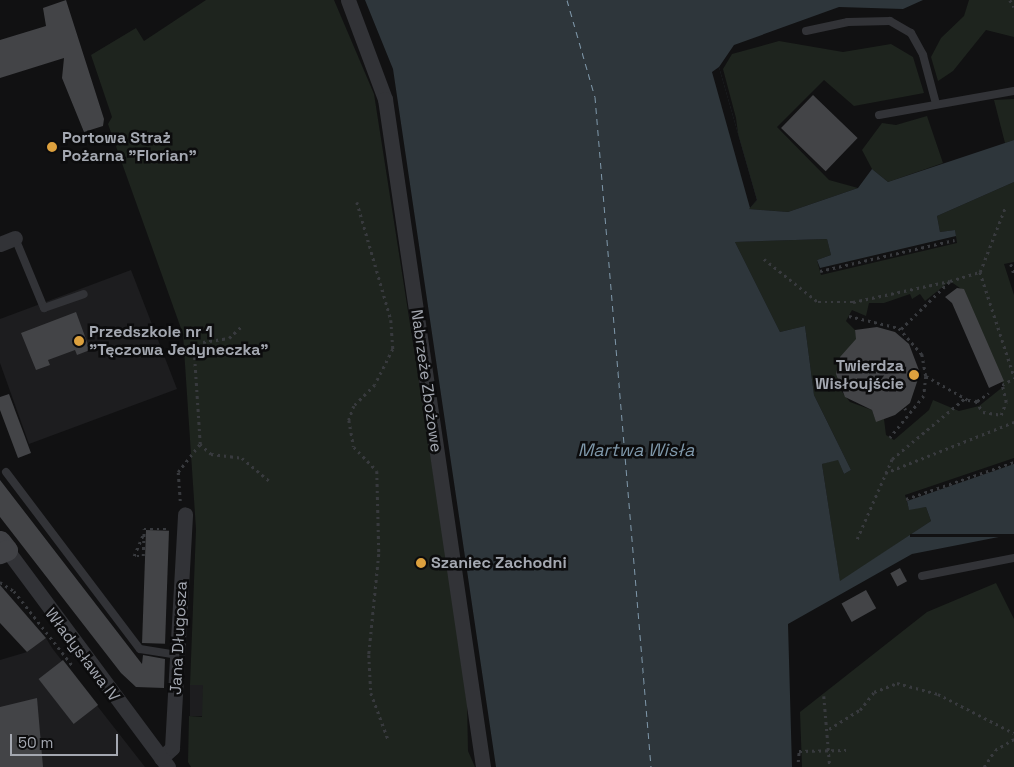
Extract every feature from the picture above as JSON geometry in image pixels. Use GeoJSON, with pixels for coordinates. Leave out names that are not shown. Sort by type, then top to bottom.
{"type":"FeatureCollection","features":[{"type":"Feature","properties":{"kind":"street","name":"Nabrzeże Zbożowe"},"geometry":{"type":"LineString","coordinates":[[348,0],[385,99],[483,767]]}},
{"type":"Feature","properties":{"kind":"street"},"geometry":{"type":"LineString","coordinates":[[0,244],[15,238]]}},
{"type":"Feature","properties":{"kind":"street","name":"Jana Długosza"},"geometry":{"type":"LineString","coordinates":[[165,762],[172,748],[179,655],[185,514]]}},
{"type":"Feature","properties":{"kind":"street","name":"Władysława IV"},"geometry":{"type":"LineString","coordinates":[[2,548],[165,762]]}},
{"type":"Feature","properties":{"kind":"lane"},"geometry":{"type":"LineString","coordinates":[[806,31],[848,22],[890,21],[911,33],[923,55],[936,104]]}},
{"type":"Feature","properties":{"kind":"lane"},"geometry":{"type":"LineString","coordinates":[[878,115],[1014,92]]}},
{"type":"Feature","properties":{"kind":"lane"},"geometry":{"type":"LineString","coordinates":[[15,238],[44,308],[84,294]]}},
{"type":"Feature","properties":{"kind":"lane"},"geometry":{"type":"LineString","coordinates":[[6,472],[140,649],[179,655]]}},
{"type":"Feature","properties":{"kind":"lane"},"geometry":{"type":"LineString","coordinates":[[922,576],[1014,558]]}},
{"type":"Feature","properties":{"kind":"path"},"geometry":{"type":"LineString","coordinates":[[1010,0],[1014,7]]}},
{"type":"Feature","properties":{"kind":"path"},"geometry":{"type":"LineString","coordinates":[[357,202],[391,320],[393,348],[375,385],[354,406],[349,420],[354,447],[376,471],[379,554],[369,655],[371,693],[388,739]]}},
{"type":"Feature","properties":{"kind":"path"},"geometry":{"type":"LineString","coordinates":[[926,376],[964,398],[976,401],[983,412],[1001,414],[1006,402],[1002,386],[1014,377],[980,272],[1005,208]]}},
{"type":"Feature","properties":{"kind":"path"},"geometry":{"type":"LineString","coordinates":[[820,271],[954,240]]}},
{"type":"Feature","properties":{"kind":"path"},"geometry":{"type":"LineString","coordinates":[[764,259],[818,302],[853,302],[950,281],[980,272]]}},
{"type":"Feature","properties":{"kind":"path"},"geometry":{"type":"LineString","coordinates":[[1011,264],[1014,274]]}},
{"type":"Feature","properties":{"kind":"path"},"geometry":{"type":"LineString","coordinates":[[901,329],[950,281]]}},
{"type":"Feature","properties":{"kind":"path"},"geometry":{"type":"LineString","coordinates":[[849,316],[901,329],[922,354],[926,376],[924,396],[890,438]]}},
{"type":"Feature","properties":{"kind":"path"},"geometry":{"type":"LineString","coordinates":[[185,514],[178,472],[200,444],[194,350],[203,342],[229,338],[242,326]]}},
{"type":"Feature","properties":{"kind":"path"},"geometry":{"type":"LineString","coordinates":[[976,401],[989,393]]}},
{"type":"Feature","properties":{"kind":"path"},"geometry":{"type":"LineString","coordinates":[[857,538],[882,476],[892,459],[964,398]]}},
{"type":"Feature","properties":{"kind":"path"},"geometry":{"type":"LineString","coordinates":[[882,476],[893,466],[1014,422]]}},
{"type":"Feature","properties":{"kind":"path"},"geometry":{"type":"LineString","coordinates":[[200,444],[211,454],[242,458],[269,481]]}},
{"type":"Feature","properties":{"kind":"path"},"geometry":{"type":"LineString","coordinates":[[906,499],[1014,462]]}},
{"type":"Feature","properties":{"kind":"path"},"geometry":{"type":"LineString","coordinates":[[144,533],[143,556],[136,556],[144,529],[184,530]]}},
{"type":"Feature","properties":{"kind":"path"},"geometry":{"type":"LineString","coordinates":[[0,582],[14,591],[73,665]]}},
{"type":"Feature","properties":{"kind":"path"},"geometry":{"type":"LineString","coordinates":[[829,729],[860,710],[874,692],[897,683],[938,694],[1014,734]]}},
{"type":"Feature","properties":{"kind":"path"},"geometry":{"type":"LineString","coordinates":[[824,696],[829,729],[830,767]]}},
{"type":"Feature","properties":{"kind":"path"},"geometry":{"type":"LineString","coordinates":[[984,767],[995,750],[1014,739]]}},
{"type":"Feature","properties":{"kind":"path"},"geometry":{"type":"LineString","coordinates":[[798,762],[799,751],[830,748],[846,750]]}},
{"type":"Feature","properties":{"kind":"shaded area"},"geometry":{"type":"Polygon","coordinates":[[[206,0],[334,0],[374,94],[439,509],[467,702],[468,751],[475,767],[191,767],[188,762],[189,716],[202,717],[203,685],[190,685],[196,529],[183,334],[108,124],[112,117],[91,55],[136,28],[144,41],[206,0]]]}},
{"type":"Feature","properties":{"kind":"shaded area"},"geometry":{"type":"Polygon","coordinates":[[[969,0],[1014,0],[1014,37],[986,30],[953,71],[938,81],[931,57],[941,38],[964,16],[969,0]]]}},
{"type":"Feature","properties":{"kind":"shaded area"},"geometry":{"type":"Polygon","coordinates":[[[779,41],[843,52],[891,44],[913,57],[924,93],[854,106],[824,80],[777,127],[829,180],[858,188],[788,212],[748,209],[736,118],[723,69],[732,54],[779,41]]]}},
{"type":"Feature","properties":{"kind":"shaded area"},"geometry":{"type":"Polygon","coordinates":[[[1014,99],[1014,140],[1005,143],[994,100],[1014,99]]]}},
{"type":"Feature","properties":{"kind":"shaded area"},"geometry":{"type":"Polygon","coordinates":[[[927,116],[943,163],[888,182],[872,169],[862,150],[882,123],[896,125],[927,116]]]}},
{"type":"Feature","properties":{"kind":"shaded area"},"geometry":{"type":"Polygon","coordinates":[[[1014,182],[1014,262],[1004,264],[1014,295],[1014,458],[905,495],[909,509],[926,507],[931,521],[840,582],[822,464],[838,459],[844,474],[851,470],[814,395],[805,326],[780,332],[735,242],[827,239],[831,255],[817,260],[821,275],[957,243],[955,230],[940,232],[937,216],[1014,182]],[[950,281],[925,301],[920,294],[912,299],[910,294],[884,303],[869,303],[866,316],[852,310],[846,321],[855,330],[857,340],[838,360],[839,388],[850,402],[872,410],[876,421],[884,419],[886,435],[894,440],[929,410],[933,400],[959,411],[979,406],[1004,386],[964,291],[950,281]]]}},
{"type":"Feature","properties":{"kind":"shaded area","name":"Przedszkole nr 1 \"Tęczowa Jedyneczka\""},"geometry":{"type":"Polygon","coordinates":[[[131,270],[177,389],[29,444],[0,363],[0,319],[131,270]]]}},
{"type":"Feature","properties":{"kind":"shaded area"},"geometry":{"type":"Polygon","coordinates":[[[996,583],[1014,619],[1014,767],[802,767],[800,712],[927,612],[996,583]]]}},
{"type":"Feature","properties":{"kind":"shaded area"},"geometry":{"type":"Polygon","coordinates":[[[46,638],[145,767],[0,767],[0,660],[27,652],[46,638]]]}},
{"type":"Feature","properties":{"kind":"shaded area"},"geometry":{"type":"Polygon","coordinates":[[[190,685],[203,685],[203,716],[190,716],[190,685]]]}},
{"type":"Feature","properties":{"kind":"water","name":"Martwa Wisła"},"geometry":{"type":"Polygon","coordinates":[[[365,0],[923,0],[903,9],[839,7],[734,45],[719,67],[757,200],[749,209],[788,212],[858,188],[872,169],[888,182],[1014,140],[1014,182],[937,216],[940,232],[955,230],[956,236],[820,268],[817,260],[831,255],[827,239],[735,242],[780,332],[805,326],[814,395],[851,470],[844,474],[838,460],[822,464],[840,581],[931,521],[926,507],[909,510],[907,501],[1014,464],[1014,534],[912,554],[788,624],[792,767],[496,767],[393,69],[365,0]]]}},
{"type":"Feature","properties":{"kind":"pier"},"geometry":{"type":"Polygon","coordinates":[[[719,67],[757,200],[750,208],[712,72],[719,67]]]}},
{"type":"Feature","properties":{"kind":"pier"},"geometry":{"type":"Polygon","coordinates":[[[910,534],[1014,534],[1014,537],[910,537],[910,534]]]}},
{"type":"Feature","properties":{"kind":"building"},"geometry":{"type":"Polygon","coordinates":[[[66,0],[104,119],[103,126],[84,132],[62,78],[64,58],[0,78],[0,40],[46,26],[43,8],[66,0]]]}},
{"type":"Feature","properties":{"kind":"building"},"geometry":{"type":"Polygon","coordinates":[[[813,95],[858,138],[826,171],[781,128],[813,95]]]}},
{"type":"Feature","properties":{"kind":"building"},"geometry":{"type":"Polygon","coordinates":[[[957,288],[964,289],[1004,381],[989,388],[952,303],[945,297],[957,288]]]}},
{"type":"Feature","properties":{"kind":"building"},"geometry":{"type":"Polygon","coordinates":[[[76,312],[90,350],[77,355],[75,350],[48,360],[50,365],[36,370],[21,333],[76,312]]]}},
{"type":"Feature","properties":{"kind":"building"},"geometry":{"type":"Polygon","coordinates":[[[877,327],[895,332],[909,344],[920,373],[910,403],[895,415],[876,422],[872,410],[845,397],[836,374],[840,357],[856,339],[855,330],[877,327]]]}},
{"type":"Feature","properties":{"kind":"building"},"geometry":{"type":"Polygon","coordinates":[[[9,394],[31,453],[18,458],[0,410],[0,397],[9,394]]]}},
{"type":"Feature","properties":{"kind":"building"},"geometry":{"type":"Polygon","coordinates":[[[0,480],[142,664],[143,655],[165,659],[164,688],[136,687],[121,673],[0,517],[0,480]]]}},
{"type":"Feature","properties":{"kind":"building"},"geometry":{"type":"Polygon","coordinates":[[[146,530],[169,531],[165,644],[142,643],[146,530]]]}},
{"type":"Feature","properties":{"kind":"building"},"geometry":{"type":"Polygon","coordinates":[[[900,568],[907,581],[897,586],[890,573],[900,568]]]}},
{"type":"Feature","properties":{"kind":"building"},"geometry":{"type":"Polygon","coordinates":[[[0,585],[46,638],[27,652],[0,623],[0,585]]]}},
{"type":"Feature","properties":{"kind":"building"},"geometry":{"type":"Polygon","coordinates":[[[866,590],[876,608],[852,622],[842,604],[866,590]]]}},
{"type":"Feature","properties":{"kind":"building"},"geometry":{"type":"Polygon","coordinates":[[[63,660],[98,705],[74,724],[39,679],[63,660]]]}},
{"type":"Feature","properties":{"kind":"building"},"geometry":{"type":"Polygon","coordinates":[[[37,698],[43,767],[0,767],[0,707],[37,698]]]}},
{"type":"Feature","properties":{"kind":"ferry route"},"geometry":{"type":"LineString","coordinates":[[567,0],[595,97],[651,767]]}},
{"type":"Feature","properties":{"kind":"place","name":"Portowa Straż Pożarna \"Florian\""},"geometry":{"type":"Point","coordinates":[52,147]}},
{"type":"Feature","properties":{"kind":"place","name":"Przedszkole nr 1 \"Tęczowa Jedyneczka\""},"geometry":{"type":"Point","coordinates":[79,341]}},
{"type":"Feature","properties":{"kind":"place","name":"Twierdza Wisłoujście"},"geometry":{"type":"Point","coordinates":[914,375]}},
{"type":"Feature","properties":{"kind":"place","name":"Szaniec Zachodni"},"geometry":{"type":"Point","coordinates":[421,563]}}]}
